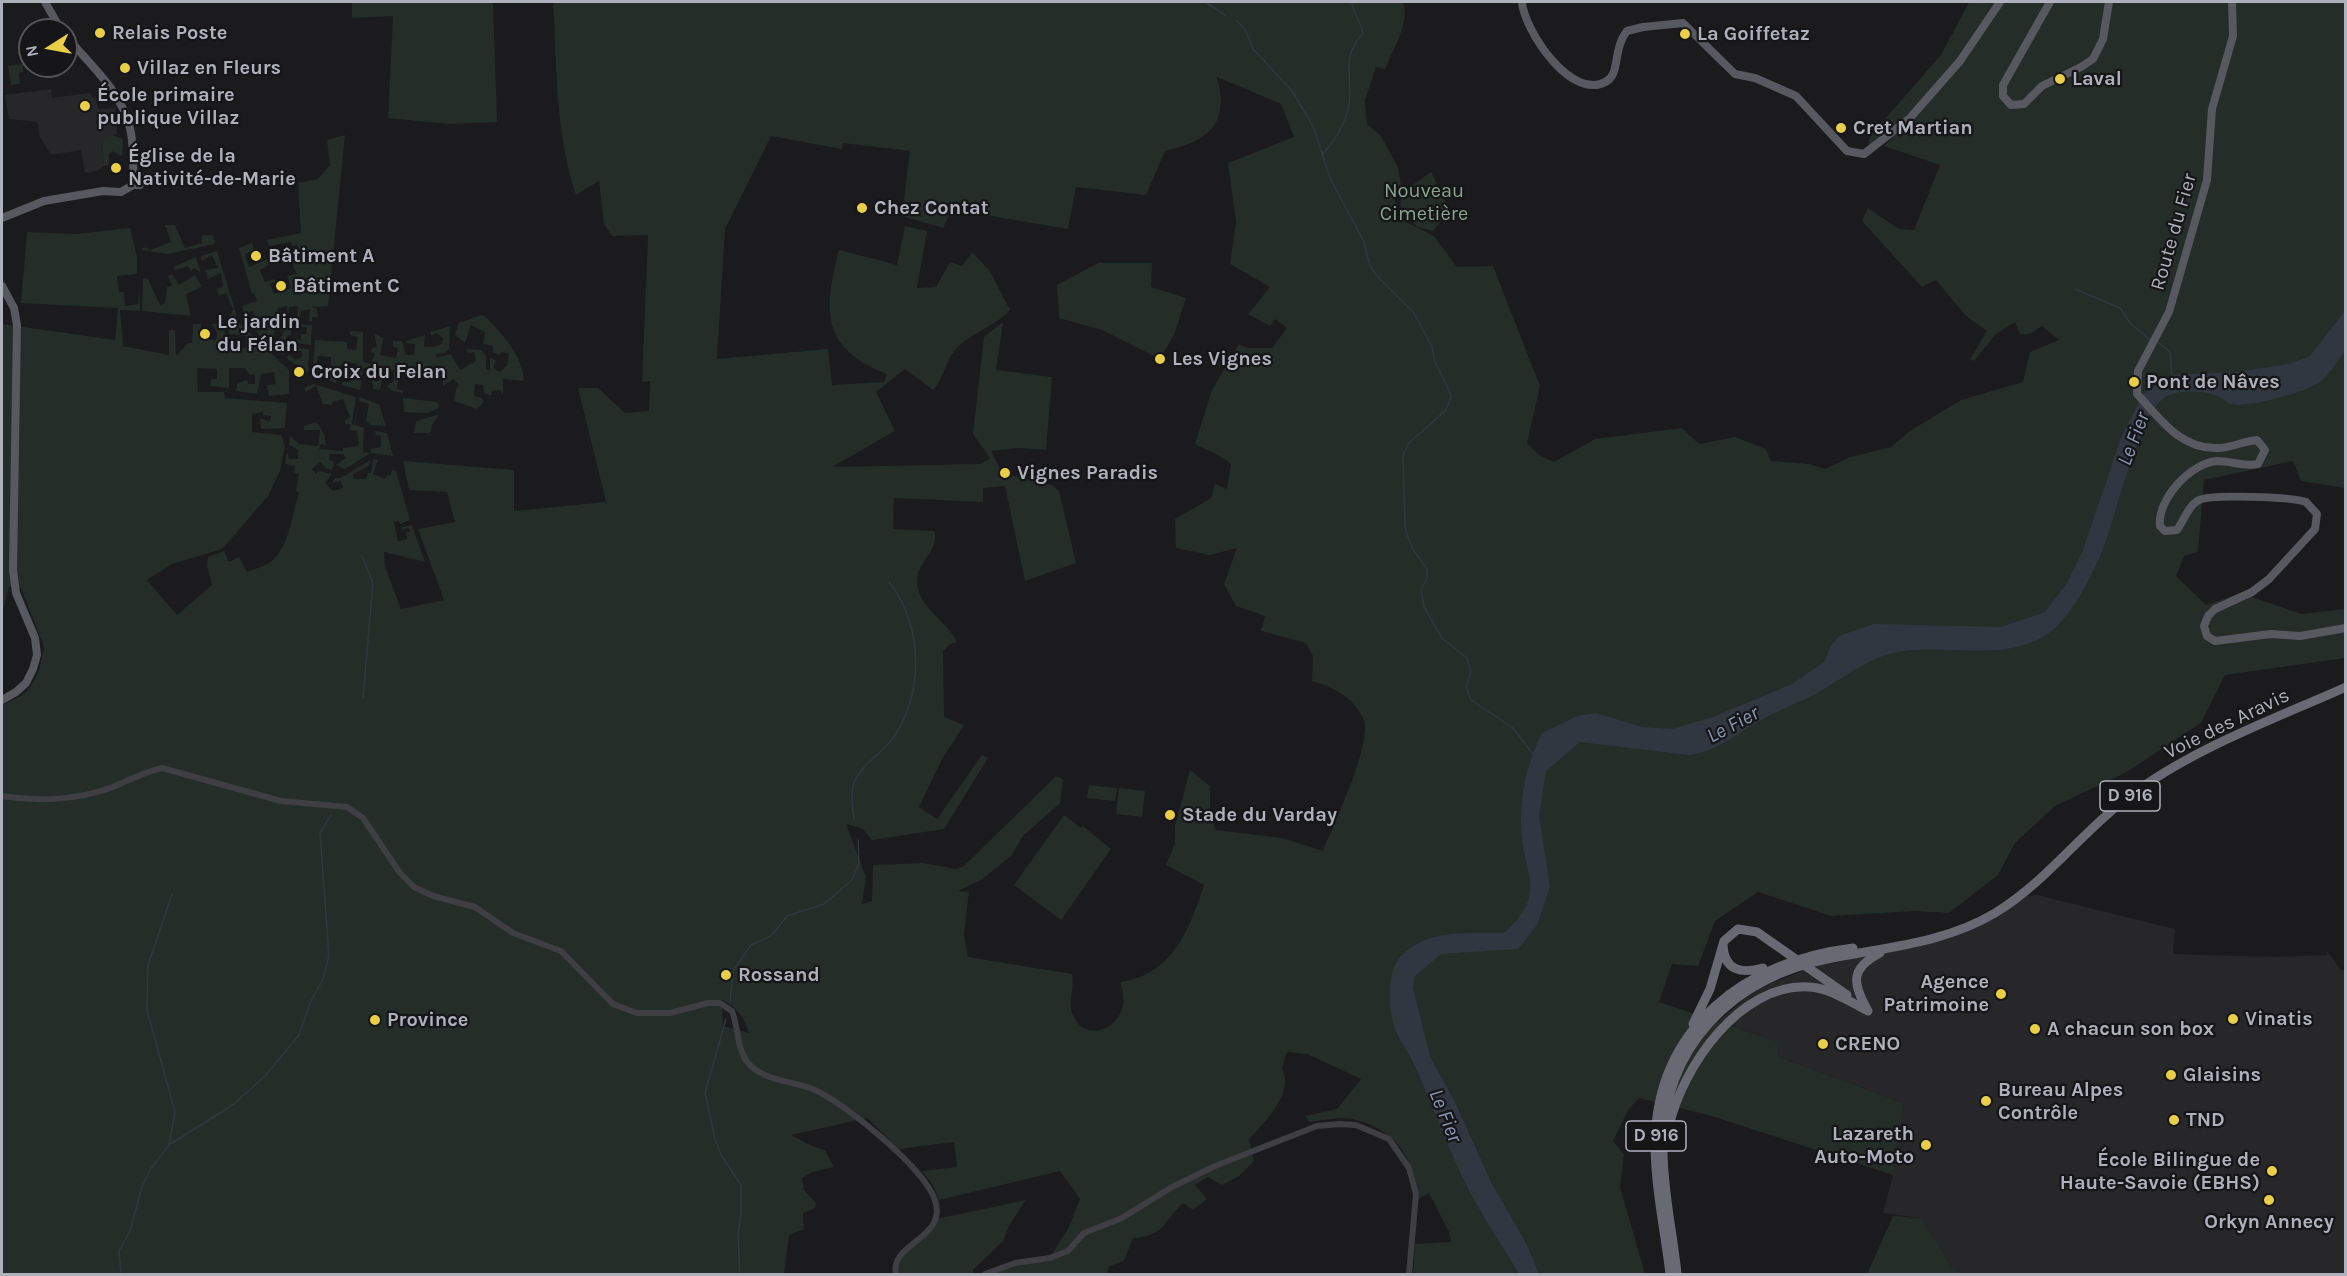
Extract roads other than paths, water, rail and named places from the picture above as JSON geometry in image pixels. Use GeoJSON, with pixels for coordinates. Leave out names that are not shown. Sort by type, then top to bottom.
{"type":"FeatureCollection","features":[{"type":"Feature","properties":{"kind":"highway","name":"Voie des Aravis"},"geometry":{"type":"LineString","coordinates":[[1677,1275],[1664,1173],[1663,1135],[1672,1089],[1690,1048],[1718,1013],[1740,994],[1783,971],[1825,959],[1888,948],[1954,932],[1996,912],[2032,885],[2126,799],[2164,774],[2220,745],[2346,687]]}},
{"type":"Feature","properties":{"kind":"highway"},"geometry":{"type":"LineString","coordinates":[[1681,1050],[1708,994],[1723,943],[1733,931],[1747,928],[1780,948],[1868,1011]]}},
{"type":"Feature","properties":{"kind":"highway","name":"Voie des Aravis"},"geometry":{"type":"LineString","coordinates":[[1670,1275],[1658,1193],[1655,1141],[1663,1091],[1681,1050],[1697,1026],[1721,1001],[1759,975],[1794,959],[1822,952],[1923,940]]}},
{"type":"Feature","properties":{"kind":"highway"},"geometry":{"type":"LineString","coordinates":[[1723,943],[1726,962],[1740,972],[1794,959]]}},
{"type":"Feature","properties":{"kind":"highway"},"geometry":{"type":"LineString","coordinates":[[1868,1011],[1857,989],[1858,973],[1868,959],[1888,948]]}},
{"type":"Feature","properties":{"kind":"highway"},"geometry":{"type":"LineString","coordinates":[[1815,974],[1822,989]]}},
{"type":"Feature","properties":{"kind":"highway"},"geometry":{"type":"LineString","coordinates":[[1664,1173],[1669,1126],[1677,1097],[1694,1063],[1710,1041],[1738,1014],[1770,996],[1802,987],[1822,989],[1868,1011]]}},
{"type":"Feature","properties":{"kind":"main road"},"geometry":{"type":"LineString","coordinates":[[45,2],[54,18]]}},
{"type":"Feature","properties":{"kind":"main road"},"geometry":{"type":"LineString","coordinates":[[1522,2],[1526,18],[1540,42],[1554,63],[1574,81],[1592,86],[1608,81],[1616,68],[1617,47],[1626,31],[1683,23],[1735,74],[1755,78],[1796,96],[1841,146],[1856,154],[1864,154],[1910,118],[1960,61],[2000,2]]}},
{"type":"Feature","properties":{"kind":"main road"},"geometry":{"type":"LineString","coordinates":[[2050,2],[2003,85],[2003,96],[2011,105],[2024,104],[2042,86],[2081,68],[2093,59],[2103,39],[2109,2]]}},
{"type":"Feature","properties":{"kind":"main road","name":"Route du Fier"},"geometry":{"type":"LineString","coordinates":[[2232,2],[2233,36],[2211,109],[2207,180],[2169,312],[2138,371],[2135,388],[2137,394],[2178,438],[2193,445],[2216,448],[2257,440],[2265,450],[2258,464],[2245,466],[2216,461],[2192,471],[2178,483],[2162,510],[2160,526],[2165,531],[2177,530],[2192,505],[2210,497],[2301,500],[2313,508],[2316,514],[2315,529],[2269,579],[2252,592],[2215,609],[2208,616],[2204,626],[2206,636],[2215,641],[2260,635],[2300,636],[2346,628]]}},
{"type":"Feature","properties":{"kind":"main road"},"geometry":{"type":"LineString","coordinates":[[2,218],[44,201],[103,191],[121,192],[133,184],[138,186],[142,181],[140,176],[134,175],[130,129],[125,114],[107,83],[89,66],[78,51]]}},
{"type":"Feature","properties":{"kind":"main road"},"geometry":{"type":"LineString","coordinates":[[2,286],[14,308],[17,325],[14,582],[33,632],[37,655],[26,683],[16,692],[2,699]]}},
{"type":"Feature","properties":{"kind":"street"},"geometry":{"type":"LineString","coordinates":[[2,796],[50,800],[85,794],[112,787],[147,771],[162,768],[281,801],[342,806],[363,818],[400,873],[414,887],[433,896],[475,907],[513,933],[561,951],[614,1004],[637,1013],[670,1013],[708,1003],[726,1006],[732,1011],[744,1056],[752,1066],[775,1079],[813,1089],[836,1102],[903,1157],[926,1183],[935,1201],[936,1219],[927,1233],[899,1256],[895,1267],[896,1275]]}},
{"type":"Feature","properties":{"kind":"street"},"geometry":{"type":"LineString","coordinates":[[985,1275],[1015,1263],[1050,1258],[1068,1251],[1084,1233],[1122,1218],[1172,1187],[1215,1166],[1317,1126],[1339,1124],[1356,1125],[1389,1139],[1409,1168],[1416,1194],[1409,1275]]}},
{"type":"Feature","properties":{"kind":"water","name":"Le Fier"},"geometry":{"type":"Polygon","coordinates":[[[2345,311],[2344,352],[2327,375],[2315,385],[2292,394],[2251,404],[2231,404],[2214,395],[2186,392],[2167,396],[2157,405],[2138,442],[2103,549],[2090,578],[2067,615],[2042,637],[2022,646],[2000,650],[1907,651],[1886,655],[1868,662],[1819,692],[1765,718],[1707,751],[1689,755],[1580,742],[1546,771],[1539,816],[1550,887],[1537,925],[1518,949],[1441,954],[1415,976],[1413,988],[1430,1057],[1454,1100],[1491,1182],[1526,1243],[1539,1274],[1519,1274],[1476,1204],[1457,1166],[1415,1066],[1396,1031],[1392,1019],[1390,992],[1394,966],[1409,949],[1421,942],[1447,934],[1504,933],[1526,907],[1530,895],[1530,883],[1521,827],[1523,790],[1528,767],[1542,733],[1577,716],[1596,713],[1642,727],[1672,729],[1713,717],[1792,684],[1824,662],[1831,646],[1839,636],[1873,624],[2000,627],[2045,612],[2067,583],[2082,553],[2121,438],[2143,394],[2173,375],[2236,372],[2289,364],[2310,356],[2345,311]]]}},
{"type":"Feature","properties":{"kind":"waterway"},"geometry":{"type":"LineString","coordinates":[[1205,2],[1225,15]]}},
{"type":"Feature","properties":{"kind":"waterway"},"geometry":{"type":"LineString","coordinates":[[1323,154],[1343,125],[1349,104],[1350,59],[1356,42],[1363,33],[1352,2]]}},
{"type":"Feature","properties":{"kind":"waterway"},"geometry":{"type":"LineString","coordinates":[[1237,21],[1245,29],[1253,49],[1292,91],[1313,126],[1330,178],[1364,242],[1370,266],[1414,313],[1432,347],[1435,362],[1451,397],[1446,410],[1409,443],[1403,454],[1405,528],[1412,548],[1427,569],[1427,578],[1421,590],[1424,607],[1442,638],[1467,658],[1471,672],[1466,686],[1471,700],[1513,728],[1533,754]]}},
{"type":"Feature","properties":{"kind":"waterway"},"geometry":{"type":"LineString","coordinates":[[2075,289],[2120,308],[2130,323],[2150,340]]}},
{"type":"Feature","properties":{"kind":"waterway"},"geometry":{"type":"LineString","coordinates":[[2159,343],[2170,352],[2172,376]]}},
{"type":"Feature","properties":{"kind":"waterway"},"geometry":{"type":"LineString","coordinates":[[362,556],[373,583],[363,698]]}},
{"type":"Feature","properties":{"kind":"waterway"},"geometry":{"type":"LineString","coordinates":[[854,820],[852,797],[854,783],[865,766],[890,742],[901,724],[910,704],[914,683],[916,662],[909,619],[901,600],[889,582]]}},
{"type":"Feature","properties":{"kind":"waterway"},"geometry":{"type":"LineString","coordinates":[[121,1274],[119,1251],[130,1231],[142,1187],[150,1170],[169,1145],[234,1104],[265,1076],[299,1035],[310,1003],[323,979],[329,956],[320,833],[331,815]]}},
{"type":"Feature","properties":{"kind":"waterway"},"geometry":{"type":"LineString","coordinates":[[730,1002],[733,971],[751,945],[771,936],[787,916],[824,904],[852,880],[859,864],[858,840]]}},
{"type":"Feature","properties":{"kind":"waterway"},"geometry":{"type":"LineString","coordinates":[[169,1145],[175,1112],[147,1010],[148,965],[172,894]]}},
{"type":"Feature","properties":{"kind":"waterway"},"geometry":{"type":"LineString","coordinates":[[726,1019],[705,1093],[715,1139],[721,1155],[741,1185],[738,1236],[740,1274]]}},
{"type":"Feature","properties":{"kind":"place","name":"Relais Poste"},"geometry":{"type":"Point","coordinates":[100,33]}},
{"type":"Feature","properties":{"kind":"place","name":"La Goiffetaz"},"geometry":{"type":"Point","coordinates":[1685,34]}},
{"type":"Feature","properties":{"kind":"place","name":"Villaz en Fleurs"},"geometry":{"type":"Point","coordinates":[125,68]}},
{"type":"Feature","properties":{"kind":"place","name":"Laval"},"geometry":{"type":"Point","coordinates":[2060,79]}},
{"type":"Feature","properties":{"kind":"place","name":"École primaire publique Villaz"},"geometry":{"type":"Point","coordinates":[85,106]}},
{"type":"Feature","properties":{"kind":"place","name":"Cret Martian"},"geometry":{"type":"Point","coordinates":[1841,128]}},
{"type":"Feature","properties":{"kind":"place","name":"Église de la Nativité-de-Marie"},"geometry":{"type":"Point","coordinates":[116,168]}},
{"type":"Feature","properties":{"kind":"place","name":"Chez Contat"},"geometry":{"type":"Point","coordinates":[862,208]}},
{"type":"Feature","properties":{"kind":"place","name":"Bâtiment A"},"geometry":{"type":"Point","coordinates":[256,256]}},
{"type":"Feature","properties":{"kind":"place","name":"Bâtiment C"},"geometry":{"type":"Point","coordinates":[281,286]}},
{"type":"Feature","properties":{"kind":"place","name":"Le jardin du Félan"},"geometry":{"type":"Point","coordinates":[205,334]}},
{"type":"Feature","properties":{"kind":"place","name":"Les Vignes"},"geometry":{"type":"Point","coordinates":[1160,359]}},
{"type":"Feature","properties":{"kind":"place","name":"Croix du Felan"},"geometry":{"type":"Point","coordinates":[299,372]}},
{"type":"Feature","properties":{"kind":"place","name":"Pont de Nâves"},"geometry":{"type":"Point","coordinates":[2134,382]}},
{"type":"Feature","properties":{"kind":"place","name":"Vignes Paradis"},"geometry":{"type":"Point","coordinates":[1005,473]}},
{"type":"Feature","properties":{"kind":"place","name":"Stade du Varday"},"geometry":{"type":"Point","coordinates":[1170,815]}},
{"type":"Feature","properties":{"kind":"place","name":"Rossand"},"geometry":{"type":"Point","coordinates":[726,975]}},
{"type":"Feature","properties":{"kind":"place","name":"Agence Patrimoine"},"geometry":{"type":"Point","coordinates":[2001,994]}},
{"type":"Feature","properties":{"kind":"place","name":"Vinatis"},"geometry":{"type":"Point","coordinates":[2233,1019]}},
{"type":"Feature","properties":{"kind":"place","name":"Province"},"geometry":{"type":"Point","coordinates":[375,1020]}},
{"type":"Feature","properties":{"kind":"place","name":"A chacun son box"},"geometry":{"type":"Point","coordinates":[2035,1029]}},
{"type":"Feature","properties":{"kind":"place","name":"CRENO"},"geometry":{"type":"Point","coordinates":[1823,1044]}},
{"type":"Feature","properties":{"kind":"place","name":"Glaisins"},"geometry":{"type":"Point","coordinates":[2171,1075]}},
{"type":"Feature","properties":{"kind":"place","name":"Bureau Alpes Contrôle"},"geometry":{"type":"Point","coordinates":[1986,1101]}},
{"type":"Feature","properties":{"kind":"place","name":"TND"},"geometry":{"type":"Point","coordinates":[2174,1120]}},
{"type":"Feature","properties":{"kind":"place","name":"Lazareth Auto-Moto"},"geometry":{"type":"Point","coordinates":[1926,1145]}},
{"type":"Feature","properties":{"kind":"place","name":"École Bilingue de Haute-Savoie (EBHS)"},"geometry":{"type":"Point","coordinates":[2272,1171]}},
{"type":"Feature","properties":{"kind":"place","name":"Orkyn Annecy"},"geometry":{"type":"Point","coordinates":[2269,1200]}},
{"type":"Feature","properties":{"kind":"park label","name":"Nouveau Cimetière"},"geometry":{"type":"Point","coordinates":[1424,202]}}]}
